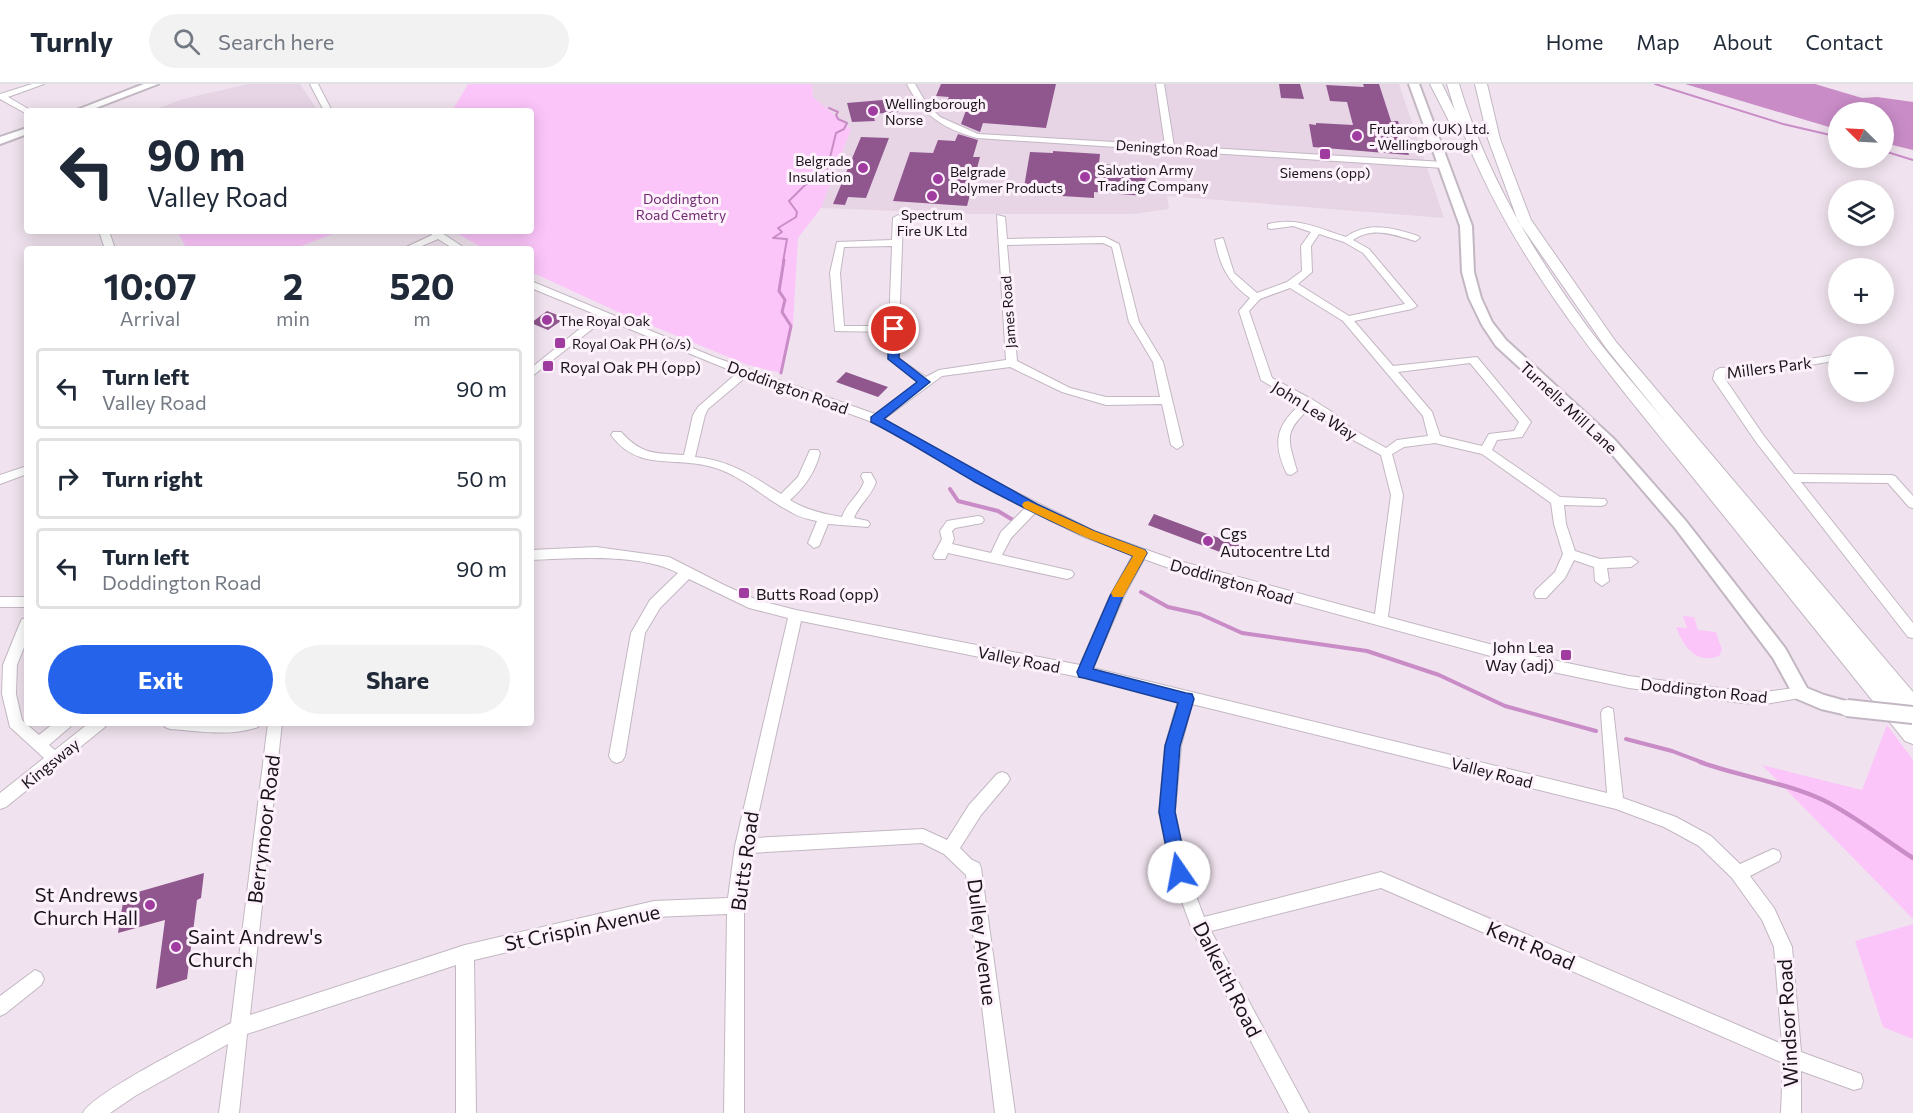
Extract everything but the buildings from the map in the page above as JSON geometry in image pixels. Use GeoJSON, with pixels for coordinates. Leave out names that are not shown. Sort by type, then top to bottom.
{"type":"FeatureCollection","features":[{"type":"Feature","properties":{"kind":"highway"},"geometry":{"type":"LineString","coordinates":[[1436,84],[1470,152],[1499,201],[1536,263],[1585,334],[1913,735]]}},
{"type":"Feature","properties":{"kind":"highway"},"geometry":{"type":"LineString","coordinates":[[1453,84],[1466,125],[1499,201]]}},
{"type":"Feature","properties":{"kind":"highway"},"geometry":{"type":"LineString","coordinates":[[1466,84],[1481,132],[1497,169],[1525,221],[1611,345],[1913,707]]}},
{"type":"Feature","properties":{"kind":"highway"},"geometry":{"type":"LineString","coordinates":[[1481,84],[1492,131],[1525,221]]}},
{"type":"Feature","properties":{"kind":"main road"},"geometry":{"type":"LineString","coordinates":[[87,108],[153,84]]}},
{"type":"Feature","properties":{"kind":"main road","name":"Turnells Mill Lane"},"geometry":{"type":"LineString","coordinates":[[1414,84],[1466,226],[1468,272],[1475,298],[1486,322],[1501,343],[1609,442],[1680,524],[1779,653],[1801,693]]}},
{"type":"Feature","properties":{"kind":"main road"},"geometry":{"type":"LineString","coordinates":[[0,141],[24,134]]}},
{"type":"Feature","properties":{"kind":"main road"},"geometry":{"type":"LineString","coordinates":[[1801,693],[1821,702],[1847,708],[1913,715]]}},
{"type":"Feature","properties":{"kind":"street"},"geometry":{"type":"LineString","coordinates":[[1,96],[40,84]]}},
{"type":"Feature","properties":{"kind":"street"},"geometry":{"type":"LineString","coordinates":[[314,84],[326,108]]}},
{"type":"Feature","properties":{"kind":"street","name":"Denington Road"},"geometry":{"type":"LineString","coordinates":[[911,84],[918,99],[930,114],[947,126],[977,136],[1444,165]]}},
{"type":"Feature","properties":{"kind":"street"},"geometry":{"type":"LineString","coordinates":[[1160,84],[1170,149]]}},
{"type":"Feature","properties":{"kind":"street"},"geometry":{"type":"LineString","coordinates":[[1,96],[24,109]]}},
{"type":"Feature","properties":{"kind":"street","name":"James Road"},"geometry":{"type":"LineString","coordinates":[[876,419],[939,373],[1012,363],[1000,217]]}},
{"type":"Feature","properties":{"kind":"street"},"geometry":{"type":"LineString","coordinates":[[898,218],[893,359],[924,382]]}},
{"type":"Feature","properties":{"kind":"street"},"geometry":{"type":"LineString","coordinates":[[1271,226],[1293,223],[1347,240],[1366,251],[1412,306],[1347,319]]}},
{"type":"Feature","properties":{"kind":"street"},"geometry":{"type":"LineString","coordinates":[[1220,240],[1224,264],[1230,277],[1256,297],[1291,284],[1307,272],[1306,246],[1318,229]]}},
{"type":"Feature","properties":{"kind":"street"},"geometry":{"type":"LineString","coordinates":[[1347,240],[1356,231],[1373,229],[1416,238]]}},
{"type":"Feature","properties":{"kind":"street"},"geometry":{"type":"LineString","coordinates":[[412,246],[434,234]]}},
{"type":"Feature","properties":{"kind":"street"},"geometry":{"type":"LineString","coordinates":[[438,234],[457,246]]}},
{"type":"Feature","properties":{"kind":"street"},"geometry":{"type":"LineString","coordinates":[[1002,242],[1105,240],[1116,246],[1134,322],[1158,362],[1177,445]]}},
{"type":"Feature","properties":{"kind":"street"},"geometry":{"type":"LineString","coordinates":[[894,329],[839,329],[835,273],[840,244],[897,243]]}},
{"type":"Feature","properties":{"kind":"street"},"geometry":{"type":"LineString","coordinates":[[1291,284],[1347,319],[1428,415],[1435,439]]}},
{"type":"Feature","properties":{"kind":"street","name":"Doddington Road"},"geometry":{"type":"LineString","coordinates":[[534,285],[745,372],[876,419],[1033,507],[1089,534],[1141,553],[1233,582],[1534,662],[1629,682],[1742,697],[1773,698],[1801,693]]}},
{"type":"Feature","properties":{"kind":"street","name":"John Lea Way"},"geometry":{"type":"LineString","coordinates":[[1256,297],[1244,311],[1267,380],[1309,403],[1348,432],[1386,453]]}},
{"type":"Feature","properties":{"kind":"street"},"geometry":{"type":"LineString","coordinates":[[534,372],[604,315]]}},
{"type":"Feature","properties":{"kind":"street"},"geometry":{"type":"LineString","coordinates":[[1392,370],[1473,359],[1525,422],[1518,434],[1493,437],[1486,452]]}},
{"type":"Feature","properties":{"kind":"street","name":"Millers Park"},"geometry":{"type":"LineString","coordinates":[[1828,359],[1770,369],[1720,371],[1719,379],[1790,478],[1913,633]]}},
{"type":"Feature","properties":{"kind":"street"},"geometry":{"type":"LineString","coordinates":[[1012,363],[1066,390],[1106,401],[1166,400]]}},
{"type":"Feature","properties":{"kind":"street"},"geometry":{"type":"LineString","coordinates":[[688,458],[699,415],[704,407],[745,372]]}},
{"type":"Feature","properties":{"kind":"street"},"geometry":{"type":"LineString","coordinates":[[1291,471],[1283,432],[1285,424],[1309,403]]}},
{"type":"Feature","properties":{"kind":"street"},"geometry":{"type":"LineString","coordinates":[[617,435],[630,449],[648,456],[688,458],[711,462],[739,472],[796,510],[824,519],[864,524]]}},
{"type":"Feature","properties":{"kind":"street"},"geometry":{"type":"LineString","coordinates":[[1381,620],[1397,495],[1386,453],[1401,443],[1435,439],[1486,452],[1516,470],[1557,501],[1601,502]]}},
{"type":"Feature","properties":{"kind":"street"},"geometry":{"type":"LineString","coordinates":[[781,500],[804,479],[811,467],[814,453]]}},
{"type":"Feature","properties":{"kind":"street"},"geometry":{"type":"LineString","coordinates":[[0,480],[24,472]]}},
{"type":"Feature","properties":{"kind":"street"},"geometry":{"type":"LineString","coordinates":[[846,522],[852,507],[866,493],[870,482],[867,476]]}},
{"type":"Feature","properties":{"kind":"street"},"geometry":{"type":"LineString","coordinates":[[1790,478],[1891,479],[1910,498]]}},
{"type":"Feature","properties":{"kind":"street"},"geometry":{"type":"LineString","coordinates":[[1541,594],[1560,575],[1570,554],[1560,524],[1557,501]]}},
{"type":"Feature","properties":{"kind":"street"},"geometry":{"type":"LineString","coordinates":[[996,557],[1006,535],[1033,507]]}},
{"type":"Feature","properties":{"kind":"street"},"geometry":{"type":"LineString","coordinates":[[814,543],[824,519]]}},
{"type":"Feature","properties":{"kind":"street"},"geometry":{"type":"LineString","coordinates":[[978,520],[951,524],[946,531],[948,538],[942,552],[996,557],[1067,574]]}},
{"type":"Feature","properties":{"kind":"street","name":"Valley Road"},"geometry":{"type":"LineString","coordinates":[[534,555],[596,552],[669,562],[719,589],[754,604],[796,615],[1084,672],[1186,699],[1616,802]]}},
{"type":"Feature","properties":{"kind":"street"},"geometry":{"type":"LineString","coordinates":[[1084,672],[1117,596],[1141,553]]}},
{"type":"Feature","properties":{"kind":"street"},"geometry":{"type":"LineString","coordinates":[[1570,554],[1600,564],[1631,561]]}},
{"type":"Feature","properties":{"kind":"street"},"geometry":{"type":"LineString","coordinates":[[1600,564],[1602,581]]}},
{"type":"Feature","properties":{"kind":"street"},"geometry":{"type":"LineString","coordinates":[[617,756],[638,633],[655,604],[688,571]]}},
{"type":"Feature","properties":{"kind":"street"},"geometry":{"type":"LineString","coordinates":[[0,602],[24,602]]}},
{"type":"Feature","properties":{"kind":"street","name":"Butts Road"},"geometry":{"type":"LineString","coordinates":[[734,1113],[736,906],[743,846],[796,615]]}},
{"type":"Feature","properties":{"kind":"street"},"geometry":{"type":"LineString","coordinates":[[24,630],[10,664],[9,694],[15,723],[55,759]]}},
{"type":"Feature","properties":{"kind":"street","name":"Dalkeith Road"},"geometry":{"type":"LineString","coordinates":[[1186,699],[1173,746],[1167,812],[1179,872],[1199,926],[1299,1113]]}},
{"type":"Feature","properties":{"kind":"street"},"geometry":{"type":"LineString","coordinates":[[1608,713],[1616,802]]}},
{"type":"Feature","properties":{"kind":"street"},"geometry":{"type":"LineString","coordinates":[[38,745],[61,726]]}},
{"type":"Feature","properties":{"kind":"street","name":"Kingsway"},"geometry":{"type":"LineString","coordinates":[[0,802],[96,726]]}},
{"type":"Feature","properties":{"kind":"street"},"geometry":{"type":"LineString","coordinates":[[211,726],[232,726]]}},
{"type":"Feature","properties":{"kind":"street","name":"Berrymoor Road"},"geometry":{"type":"LineString","coordinates":[[229,1113],[275,726]]}},
{"type":"Feature","properties":{"kind":"street"},"geometry":{"type":"LineString","coordinates":[[950,849],[975,810],[1002,779]]}},
{"type":"Feature","properties":{"kind":"street","name":"Windsor Road"},"geometry":{"type":"LineString","coordinates":[[1616,802],[1670,822],[1705,841],[1738,873],[1768,914],[1783,947],[1792,1058],[1791,1113]]}},
{"type":"Feature","properties":{"kind":"street","name":"Dulley Avenue"},"geometry":{"type":"LineString","coordinates":[[743,846],[923,836],[950,849],[968,867],[973,868],[1005,1113]]}},
{"type":"Feature","properties":{"kind":"street"},"geometry":{"type":"LineString","coordinates":[[1738,873],[1773,856]]}},
{"type":"Feature","properties":{"kind":"street","name":"Kent Road"},"geometry":{"type":"LineString","coordinates":[[1199,926],[1381,880],[1792,1058],[1854,1081]]}},
{"type":"Feature","properties":{"kind":"street","name":"St Crispin Avenue"},"geometry":{"type":"LineString","coordinates":[[93,1113],[128,1089],[239,1028],[465,954],[654,909],[736,906]]}},
{"type":"Feature","properties":{"kind":"street"},"geometry":{"type":"LineString","coordinates":[[465,954],[466,1113]]}},
{"type":"Feature","properties":{"kind":"street"},"geometry":{"type":"LineString","coordinates":[[0,1007],[35,979]]}},
{"type":"Feature","properties":{"kind":"shaded area"},"geometry":{"type":"Polygon","coordinates":[[[248,84],[300,84],[316,108],[160,108],[183,99],[248,84]]]}},
{"type":"Feature","properties":{"kind":"shaded area"},"geometry":{"type":"Polygon","coordinates":[[[812,84],[1399,84],[1444,218],[1167,196],[1169,209],[1134,214],[968,214],[821,208],[851,129],[813,97],[812,84]]]}},
{"type":"Feature","properties":{"kind":"shaded area"},"geometry":{"type":"Polygon","coordinates":[[[1685,84],[1815,84],[1862,98],[1877,97],[1913,102],[1913,150],[1894,145],[1894,102],[1828,102],[1828,127],[1685,84]]]}},
{"type":"Feature","properties":{"kind":"green space","name":"Doddington Road Cemetry"},"geometry":{"type":"Polygon","coordinates":[[[468,84],[812,84],[813,97],[851,129],[821,208],[798,238],[793,325],[781,373],[748,365],[616,311],[534,273],[534,246],[479,246],[458,234],[534,234],[534,108],[454,108],[468,84]]]}},
{"type":"Feature","properties":{"kind":"green space"},"geometry":{"type":"Polygon","coordinates":[[[179,234],[333,234],[301,246],[185,246],[179,234]]]}},
{"type":"Feature","properties":{"kind":"green space"},"geometry":{"type":"Polygon","coordinates":[[[1683,616],[1694,617],[1698,630],[1716,632],[1722,650],[1719,656],[1704,658],[1697,656],[1687,647],[1676,627],[1687,628],[1683,616]]]}},
{"type":"Feature","properties":{"kind":"green space"},"geometry":{"type":"Polygon","coordinates":[[[1887,725],[1913,760],[1913,919],[1762,765],[1862,790],[1887,725]]]}},
{"type":"Feature","properties":{"kind":"green space"},"geometry":{"type":"Polygon","coordinates":[[[1913,924],[1913,1039],[1883,1027],[1855,941],[1913,924]]]}},
{"type":"Feature","properties":{"kind":"waterway"},"geometry":{"type":"LineString","coordinates":[[1655,84],[1783,124],[1828,134]]}},
{"type":"Feature","properties":{"kind":"waterway"},"geometry":{"type":"LineString","coordinates":[[783,262],[787,239],[773,238],[782,232],[778,228],[796,217],[797,212],[789,201],[805,185],[826,174],[836,133],[844,129],[847,123],[838,119],[836,115],[838,112],[829,108]]}},
{"type":"Feature","properties":{"kind":"waterway"},"geometry":{"type":"LineString","coordinates":[[1894,154],[1913,160]]}},
{"type":"Feature","properties":{"kind":"waterway"},"geometry":{"type":"LineString","coordinates":[[781,373],[791,326],[782,312],[785,300],[779,291],[784,260]]}},
{"type":"Feature","properties":{"kind":"waterway"},"geometry":{"type":"LineString","coordinates":[[950,489],[958,501],[998,511],[1013,520]]}},
{"type":"Feature","properties":{"kind":"waterway"},"geometry":{"type":"LineString","coordinates":[[1141,592],[1168,607],[1200,614],[1242,633],[1367,651],[1439,675],[1505,706],[1596,731]]}},
{"type":"Feature","properties":{"kind":"waterway"},"geometry":{"type":"LineString","coordinates":[[1626,739],[1672,751],[1704,763]]}},
{"type":"Feature","properties":{"kind":"waterway"},"geometry":{"type":"LineString","coordinates":[[1700,762],[1823,800],[1858,820],[1913,858]]}},
{"type":"Feature","properties":{"kind":"slow traffic"},"geometry":{"type":"LineString","coordinates":[[1028,505],[1089,534],[1141,553],[1118,593]]}},
{"type":"Feature","properties":{"kind":"place","name":"Wellingborough Norse"},"geometry":{"type":"Point","coordinates":[873,111]}},
{"type":"Feature","properties":{"kind":"place","name":"Frutarom (UK) Ltd. - Wellingborough"},"geometry":{"type":"Point","coordinates":[1357,136]}},
{"type":"Feature","properties":{"kind":"place","name":"Siemens (opp)"},"geometry":{"type":"Point","coordinates":[1325,154]}},
{"type":"Feature","properties":{"kind":"place","name":"Belgrade Insulation"},"geometry":{"type":"Point","coordinates":[863,168]}},
{"type":"Feature","properties":{"kind":"place","name":"Salvation Army Trading Company"},"geometry":{"type":"Point","coordinates":[1085,177]}},
{"type":"Feature","properties":{"kind":"place","name":"Belgrade Polymer Products"},"geometry":{"type":"Point","coordinates":[938,179]}},
{"type":"Feature","properties":{"kind":"place","name":"Spectrum Fire UK Ltd"},"geometry":{"type":"Point","coordinates":[932,196]}},
{"type":"Feature","properties":{"kind":"place","name":"The Royal Oak"},"geometry":{"type":"Point","coordinates":[547,320]}},
{"type":"Feature","properties":{"kind":"place","name":"Royal Oak PH (o/s)"},"geometry":{"type":"Point","coordinates":[560,343]}},
{"type":"Feature","properties":{"kind":"place","name":"Royal Oak PH (opp)"},"geometry":{"type":"Point","coordinates":[548,366]}},
{"type":"Feature","properties":{"kind":"place","name":"Cgs Autocentre Ltd"},"geometry":{"type":"Point","coordinates":[1208,541]}},
{"type":"Feature","properties":{"kind":"place","name":"Butts Road (opp)"},"geometry":{"type":"Point","coordinates":[744,593]}},
{"type":"Feature","properties":{"kind":"place","name":"John Lea Way (adj)"},"geometry":{"type":"Point","coordinates":[1566,655]}},
{"type":"Feature","properties":{"kind":"place","name":"St Andrews Church Hall"},"geometry":{"type":"Point","coordinates":[150,905]}},
{"type":"Feature","properties":{"kind":"place","name":"Saint Andrew's Church"},"geometry":{"type":"Point","coordinates":[176,947]}},
{"type":"Feature","properties":{"kind":"route"},"geometry":{"type":"LineString","coordinates":[[894,329],[893,359],[924,382],[876,419],[1033,507],[1089,534],[1141,553],[1117,596],[1084,672],[1186,699],[1173,746],[1167,812],[1179,872]]}}]}
